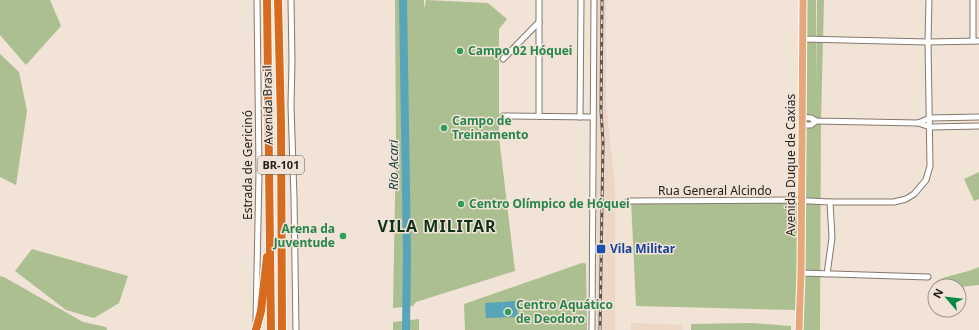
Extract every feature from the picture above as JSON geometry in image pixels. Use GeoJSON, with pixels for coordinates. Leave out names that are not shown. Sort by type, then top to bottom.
{"type":"FeatureCollection","features":[{"type":"Feature","properties":{"kind":"highway","name":"Avenida Brasil"},"geometry":{"type":"LineString","coordinates":[[267,0],[271,330]]}},
{"type":"Feature","properties":{"kind":"highway","name":"Avenida Brasil"},"geometry":{"type":"LineString","coordinates":[[278,0],[281,122],[282,330]]}},
{"type":"Feature","properties":{"kind":"highway"},"geometry":{"type":"LineString","coordinates":[[256,330],[261,311],[264,272],[270,236]]}},
{"type":"Feature","properties":{"kind":"main road","name":"Avenida Duque de Caxias"},"geometry":{"type":"LineString","coordinates":[[799,330],[801,274],[803,0]]}},
{"type":"Feature","properties":{"kind":"street","name":"Estrada de Gericinó"},"geometry":{"type":"LineString","coordinates":[[256,330],[258,172],[257,0]]}},
{"type":"Feature","properties":{"kind":"street"},"geometry":{"type":"LineString","coordinates":[[291,0],[291,105],[296,330]]}},
{"type":"Feature","properties":{"kind":"street"},"geometry":{"type":"LineString","coordinates":[[539,0],[539,116]]}},
{"type":"Feature","properties":{"kind":"street"},"geometry":{"type":"LineString","coordinates":[[580,117],[582,0]]}},
{"type":"Feature","properties":{"kind":"street"},"geometry":{"type":"LineString","coordinates":[[592,330],[594,0]]}},
{"type":"Feature","properties":{"kind":"street"},"geometry":{"type":"LineString","coordinates":[[929,0],[928,42],[930,127]]}},
{"type":"Feature","properties":{"kind":"street"},"geometry":{"type":"LineString","coordinates":[[973,0],[973,41]]}},
{"type":"Feature","properties":{"kind":"street"},"geometry":{"type":"LineString","coordinates":[[503,59],[539,22]]}},
{"type":"Feature","properties":{"kind":"street"},"geometry":{"type":"LineString","coordinates":[[803,38],[928,42],[979,41]]}},
{"type":"Feature","properties":{"kind":"street"},"geometry":{"type":"LineString","coordinates":[[503,116],[593,118]]}},
{"type":"Feature","properties":{"kind":"street"},"geometry":{"type":"LineString","coordinates":[[802,117],[811,118],[816,121],[918,123],[930,127],[977,126],[977,117],[930,118],[918,123]]}},
{"type":"Feature","properties":{"kind":"street"},"geometry":{"type":"LineString","coordinates":[[802,125],[811,125],[816,121]]}},
{"type":"Feature","properties":{"kind":"street","name":"Rua General Alcindo"},"geometry":{"type":"LineString","coordinates":[[628,201],[894,202],[906,199],[926,180],[930,166],[930,127]]}},
{"type":"Feature","properties":{"kind":"street"},"geometry":{"type":"LineString","coordinates":[[827,274],[832,238],[830,202]]}},
{"type":"Feature","properties":{"kind":"street"},"geometry":{"type":"LineString","coordinates":[[801,274],[928,277]]}},
{"type":"Feature","properties":{"kind":"shaded area"},"geometry":{"type":"Polygon","coordinates":[[[597,0],[606,0],[606,102],[615,188],[615,330],[597,330],[597,0]]]}},
{"type":"Feature","properties":{"kind":"shaded area"},"geometry":{"type":"Polygon","coordinates":[[[631,323],[683,325],[683,330],[631,330],[631,323]]]}},
{"type":"Feature","properties":{"kind":"green space"},"geometry":{"type":"Polygon","coordinates":[[[0,0],[50,0],[61,26],[26,65],[0,35],[0,0]]]}},
{"type":"Feature","properties":{"kind":"green space","name":"Centro Olímpico de Hóquei"},"geometry":{"type":"Polygon","coordinates":[[[395,0],[424,0],[424,9],[426,0],[488,3],[507,19],[499,29],[499,137],[515,271],[416,302],[413,306],[393,308],[396,143],[395,0]]]}},
{"type":"Feature","properties":{"kind":"green space"},"geometry":{"type":"Polygon","coordinates":[[[802,0],[816,0],[816,87],[817,0],[824,0],[821,121],[820,330],[800,330],[797,310],[636,306],[631,200],[800,200],[802,0]]]}},
{"type":"Feature","properties":{"kind":"green space"},"geometry":{"type":"Polygon","coordinates":[[[0,54],[19,72],[27,111],[16,185],[0,177],[0,54]]]}},
{"type":"Feature","properties":{"kind":"green space"},"geometry":{"type":"Polygon","coordinates":[[[979,172],[979,199],[974,201],[964,179],[979,172]]]}},
{"type":"Feature","properties":{"kind":"green space"},"geometry":{"type":"Polygon","coordinates":[[[32,249],[128,276],[119,303],[94,318],[66,310],[15,271],[32,249]]]}},
{"type":"Feature","properties":{"kind":"green space"},"geometry":{"type":"Polygon","coordinates":[[[585,263],[586,265],[587,330],[465,330],[464,304],[585,263]]]}},
{"type":"Feature","properties":{"kind":"green space"},"geometry":{"type":"Polygon","coordinates":[[[979,267],[979,285],[967,286],[967,278],[945,278],[979,267]]]}},
{"type":"Feature","properties":{"kind":"green space"},"geometry":{"type":"Polygon","coordinates":[[[0,276],[83,322],[106,327],[107,330],[0,330],[0,276]]]}},
{"type":"Feature","properties":{"kind":"green space"},"geometry":{"type":"Polygon","coordinates":[[[419,319],[419,330],[393,330],[393,322],[419,319]]]}},
{"type":"Feature","properties":{"kind":"green space"},"geometry":{"type":"Polygon","coordinates":[[[752,323],[791,326],[791,330],[691,330],[691,324],[752,323]]]}},
{"type":"Feature","properties":{"kind":"water"},"geometry":{"type":"Polygon","coordinates":[[[517,301],[518,317],[486,318],[485,303],[517,301]]]}},
{"type":"Feature","properties":{"kind":"waterway","name":"Rio Acari"},"geometry":{"type":"LineString","coordinates":[[403,0],[407,254],[406,330]]}},
{"type":"Feature","properties":{"kind":"railway"},"geometry":{"type":"LineString","coordinates":[[600,330],[603,142],[601,111],[602,0]]}},
{"type":"Feature","properties":{"kind":"place","name":"Campo 02 Hóquei"},"geometry":{"type":"Point","coordinates":[460,51]}},
{"type":"Feature","properties":{"kind":"place","name":"Campo de Treinamento"},"geometry":{"type":"Point","coordinates":[444,128]}},
{"type":"Feature","properties":{"kind":"place","name":"Centro Olímpico de Hóquei"},"geometry":{"type":"Point","coordinates":[461,204]}},
{"type":"Feature","properties":{"kind":"place","name":"Arena da Juventude"},"geometry":{"type":"Point","coordinates":[343,236]}},
{"type":"Feature","properties":{"kind":"place","name":"Vila Militar"},"geometry":{"type":"Point","coordinates":[601,249]}},
{"type":"Feature","properties":{"kind":"place","name":"Centro Aquático de Deodoro"},"geometry":{"type":"Point","coordinates":[508,312]}},
{"type":"Feature","properties":{"kind":"district","name":"VILA MILITAR"},"geometry":{"type":"Point","coordinates":[437,226]}}]}
